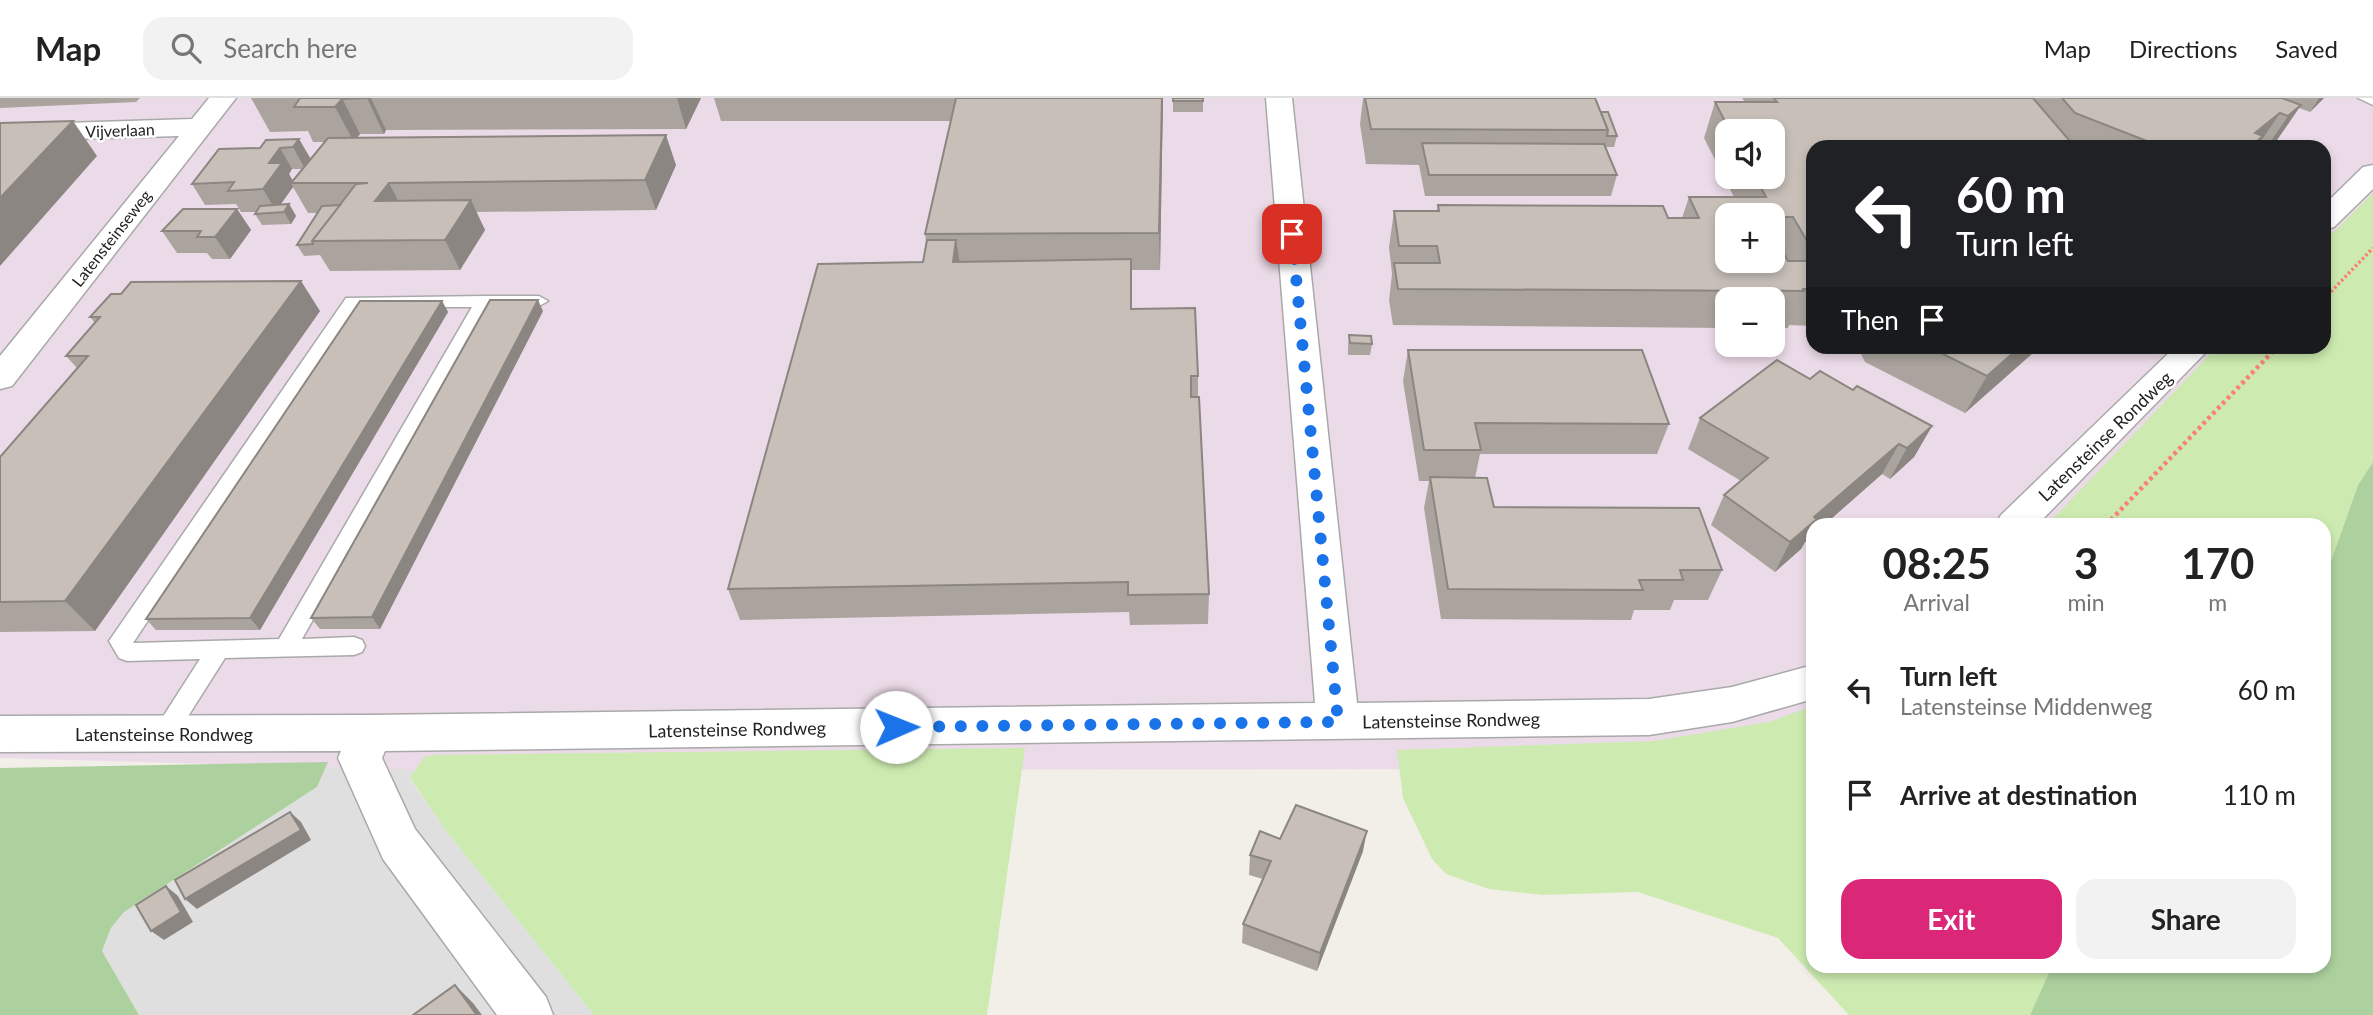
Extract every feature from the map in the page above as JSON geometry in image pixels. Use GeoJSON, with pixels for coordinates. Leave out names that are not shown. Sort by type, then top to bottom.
{"type":"FeatureCollection","features":[{"type":"Feature","properties":{"kind":"street","name":"Latensteinseweg"},"geometry":{"type":"LineString","coordinates":[[0,378],[223,98]]}},
{"type":"Feature","properties":{"kind":"street"},"geometry":{"type":"LineString","coordinates":[[1279,98],[1338,722]]}},
{"type":"Feature","properties":{"kind":"street","name":"Vijverlaan"},"geometry":{"type":"LineString","coordinates":[[0,133],[199,127]]}},
{"type":"Feature","properties":{"kind":"street"},"geometry":{"type":"LineString","coordinates":[[2331,214],[2373,173]]}},
{"type":"Feature","properties":{"kind":"street","name":"Latensteinse Rondweg"},"geometry":{"type":"LineString","coordinates":[[2021,518],[2188,354]]}},
{"type":"Feature","properties":{"kind":"street","name":"Latensteinse Rondweg"},"geometry":{"type":"LineString","coordinates":[[0,734],[370,733],[1649,717],[1710,711],[1765,699],[1806,684]]}},
{"type":"Feature","properties":{"kind":"street"},"geometry":{"type":"LineString","coordinates":[[370,733],[360,758],[399,844],[527,1015]]}},
{"type":"Feature","properties":{"kind":"lane"},"geometry":{"type":"LineString","coordinates":[[2365,98],[2373,101]]}},
{"type":"Feature","properties":{"kind":"lane"},"geometry":{"type":"LineString","coordinates":[[285,648],[484,301]]}},
{"type":"Feature","properties":{"kind":"lane"},"geometry":{"type":"LineString","coordinates":[[354,646],[127,652],[120,641],[352,302],[539,301]]}},
{"type":"Feature","properties":{"kind":"lane"},"geometry":{"type":"LineString","coordinates":[[165,733],[218,650]]}},
{"type":"Feature","properties":{"kind":"path"},"geometry":{"type":"LineString","coordinates":[[2331,292],[2373,248]]}},
{"type":"Feature","properties":{"kind":"path"},"geometry":{"type":"LineString","coordinates":[[2113,518],[2270,354]]}},
{"type":"Feature","properties":{"kind":"shaded area"},"geometry":{"type":"Polygon","coordinates":[[[0,98],[2373,98],[2373,266],[2331,322],[2331,140],[1806,140],[1806,354],[2307,354],[2179,518],[1806,518],[1806,735],[1620,769],[424,770],[0,758],[0,98]]]}},
{"type":"Feature","properties":{"kind":"shaded area"},"geometry":{"type":"Polygon","coordinates":[[[424,757],[410,779],[447,832],[594,1015],[139,1015],[102,951],[111,928],[124,912],[317,787],[328,762],[424,757]]]}},
{"type":"Feature","properties":{"kind":"green space"},"geometry":{"type":"Polygon","coordinates":[[[2373,193],[2373,462],[2358,485],[2331,561],[2331,518],[2054,518],[2210,354],[2331,354],[2331,233],[2373,193]]]}},
{"type":"Feature","properties":{"kind":"green space"},"geometry":{"type":"Polygon","coordinates":[[[2373,462],[2373,1015],[2030,1015],[2049,973],[2331,973],[2331,561],[2358,485],[2373,462]]]}},
{"type":"Feature","properties":{"kind":"green space"},"geometry":{"type":"Polygon","coordinates":[[[1806,709],[1806,968],[1778,938],[1638,892],[1542,895],[1489,889],[1446,874],[1432,859],[1403,798],[1397,750],[1654,741],[1769,722],[1806,709]]]}},
{"type":"Feature","properties":{"kind":"green space"},"geometry":{"type":"Polygon","coordinates":[[[1025,748],[987,1015],[594,1015],[447,832],[410,778],[424,757],[434,755],[1025,748]]]}},
{"type":"Feature","properties":{"kind":"green space"},"geometry":{"type":"Polygon","coordinates":[[[328,762],[317,787],[124,912],[111,928],[102,951],[139,1015],[0,1015],[0,768],[328,762]]]}},
{"type":"Feature","properties":{"kind":"green space"},"geometry":{"type":"Polygon","coordinates":[[[1810,973],[2049,973],[2030,1015],[1849,1015],[1810,973]]]}},
{"type":"Feature","properties":{"kind":"building"},"geometry":{"type":"Polygon","coordinates":[[[300,98],[367,98],[342,99],[335,107],[294,107],[300,98]]]}},
{"type":"Feature","properties":{"kind":"building"},"geometry":{"type":"Polygon","coordinates":[[[956,98],[1162,98],[1159,233],[925,234],[956,98]]]}},
{"type":"Feature","properties":{"kind":"building"},"geometry":{"type":"Polygon","coordinates":[[[1173,98],[1203,98],[1203,101],[1173,101],[1173,98]]]}},
{"type":"Feature","properties":{"kind":"building"},"geometry":{"type":"Polygon","coordinates":[[[1365,98],[1595,98],[1608,130],[1371,129],[1365,98]]]}},
{"type":"Feature","properties":{"kind":"building"},"geometry":{"type":"Polygon","coordinates":[[[1774,98],[2033,98],[2069,140],[1806,140],[1806,239],[1793,217],[1785,217],[1785,203],[1715,203],[1715,273],[1785,273],[1785,256],[1788,261],[1806,261],[1804,291],[1785,291],[1785,287],[1715,287],[1715,291],[1398,289],[1394,263],[1440,263],[1437,246],[1399,246],[1394,211],[1439,211],[1438,205],[1663,206],[1668,218],[1699,218],[1689,197],[1766,197],[1762,189],[1785,189],[1785,119],[1724,119],[1715,102],[1777,102],[1774,98]]]}},
{"type":"Feature","properties":{"kind":"building"},"geometry":{"type":"Polygon","coordinates":[[[2062,98],[2282,98],[2301,105],[2288,116],[2280,113],[2255,133],[2263,136],[2258,140],[2144,140],[2075,113],[2062,98]]]}},
{"type":"Feature","properties":{"kind":"building"},"geometry":{"type":"Polygon","coordinates":[[[1601,112],[1608,112],[1617,136],[1607,136],[1608,130],[1601,112]]]}},
{"type":"Feature","properties":{"kind":"building"},"geometry":{"type":"Polygon","coordinates":[[[73,121],[0,198],[0,123],[73,121]]]}},
{"type":"Feature","properties":{"kind":"building"},"geometry":{"type":"Polygon","coordinates":[[[666,135],[645,180],[389,183],[375,201],[471,200],[445,240],[312,241],[356,184],[368,183],[291,183],[328,138],[666,135]]]}},
{"type":"Feature","properties":{"kind":"building"},"geometry":{"type":"Polygon","coordinates":[[[299,139],[293,147],[280,148],[269,163],[282,163],[263,189],[228,191],[234,182],[192,184],[219,149],[260,148],[266,140],[299,139]]]}},
{"type":"Feature","properties":{"kind":"building"},"geometry":{"type":"Polygon","coordinates":[[[1422,143],[1604,144],[1617,175],[1429,175],[1422,143]]]}},
{"type":"Feature","properties":{"kind":"building"},"geometry":{"type":"Polygon","coordinates":[[[289,204],[284,212],[255,214],[260,206],[289,204]]]}},
{"type":"Feature","properties":{"kind":"building"},"geometry":{"type":"Polygon","coordinates":[[[340,205],[312,241],[313,244],[297,245],[322,206],[340,205]]]}},
{"type":"Feature","properties":{"kind":"building"},"geometry":{"type":"Polygon","coordinates":[[[183,209],[237,209],[215,237],[197,237],[201,231],[162,231],[183,209]]]}},
{"type":"Feature","properties":{"kind":"building"},"geometry":{"type":"Polygon","coordinates":[[[927,240],[956,240],[953,262],[1131,259],[1131,309],[1195,308],[1198,376],[1191,376],[1191,397],[1199,397],[1209,594],[1128,595],[1128,582],[728,589],[818,264],[923,262],[927,240]]]}},
{"type":"Feature","properties":{"kind":"building"},"geometry":{"type":"Polygon","coordinates":[[[301,281],[65,601],[0,602],[0,457],[88,356],[66,356],[100,317],[90,317],[111,294],[121,294],[131,282],[301,281]]]}},
{"type":"Feature","properties":{"kind":"building"},"geometry":{"type":"Polygon","coordinates":[[[490,300],[538,300],[372,617],[311,618],[490,300]]]}},
{"type":"Feature","properties":{"kind":"building"},"geometry":{"type":"Polygon","coordinates":[[[360,301],[442,301],[250,618],[146,619],[360,301]]]}},
{"type":"Feature","properties":{"kind":"building"},"geometry":{"type":"Polygon","coordinates":[[[1349,335],[1371,336],[1372,344],[1350,343],[1349,335]]]}},
{"type":"Feature","properties":{"kind":"building"},"geometry":{"type":"Polygon","coordinates":[[[1408,350],[1642,350],[1669,424],[1475,423],[1481,450],[1424,450],[1408,350]]]}},
{"type":"Feature","properties":{"kind":"building"},"geometry":{"type":"Polygon","coordinates":[[[1943,354],[2012,354],[1987,376],[1943,354]]]}},
{"type":"Feature","properties":{"kind":"building"},"geometry":{"type":"Polygon","coordinates":[[[1777,360],[1810,379],[1820,371],[1853,390],[1857,386],[1932,426],[1907,448],[1899,444],[1816,518],[1806,518],[1806,528],[1790,542],[1724,495],[1768,458],[1700,418],[1777,360]]]}},
{"type":"Feature","properties":{"kind":"building"},"geometry":{"type":"Polygon","coordinates":[[[1430,477],[1487,478],[1494,507],[1699,508],[1722,570],[1680,570],[1683,580],[1639,580],[1643,590],[1448,589],[1430,477]]]}},
{"type":"Feature","properties":{"kind":"building"},"geometry":{"type":"Polygon","coordinates":[[[1296,805],[1367,831],[1320,953],[1243,924],[1271,861],[1250,855],[1260,831],[1280,839],[1296,805]]]}},
{"type":"Feature","properties":{"kind":"building"},"geometry":{"type":"Polygon","coordinates":[[[290,812],[301,830],[185,899],[175,880],[290,812]]]}},
{"type":"Feature","properties":{"kind":"building"},"geometry":{"type":"Polygon","coordinates":[[[166,886],[181,912],[151,931],[136,905],[166,886]]]}},
{"type":"Feature","properties":{"kind":"building"},"geometry":{"type":"Polygon","coordinates":[[[455,985],[476,1014],[413,1015],[455,985]]]}},
{"type":"Feature","properties":{"kind":"route"},"geometry":{"type":"LineString","coordinates":[[896,727],[1338,722],[1292,234]]}}]}
